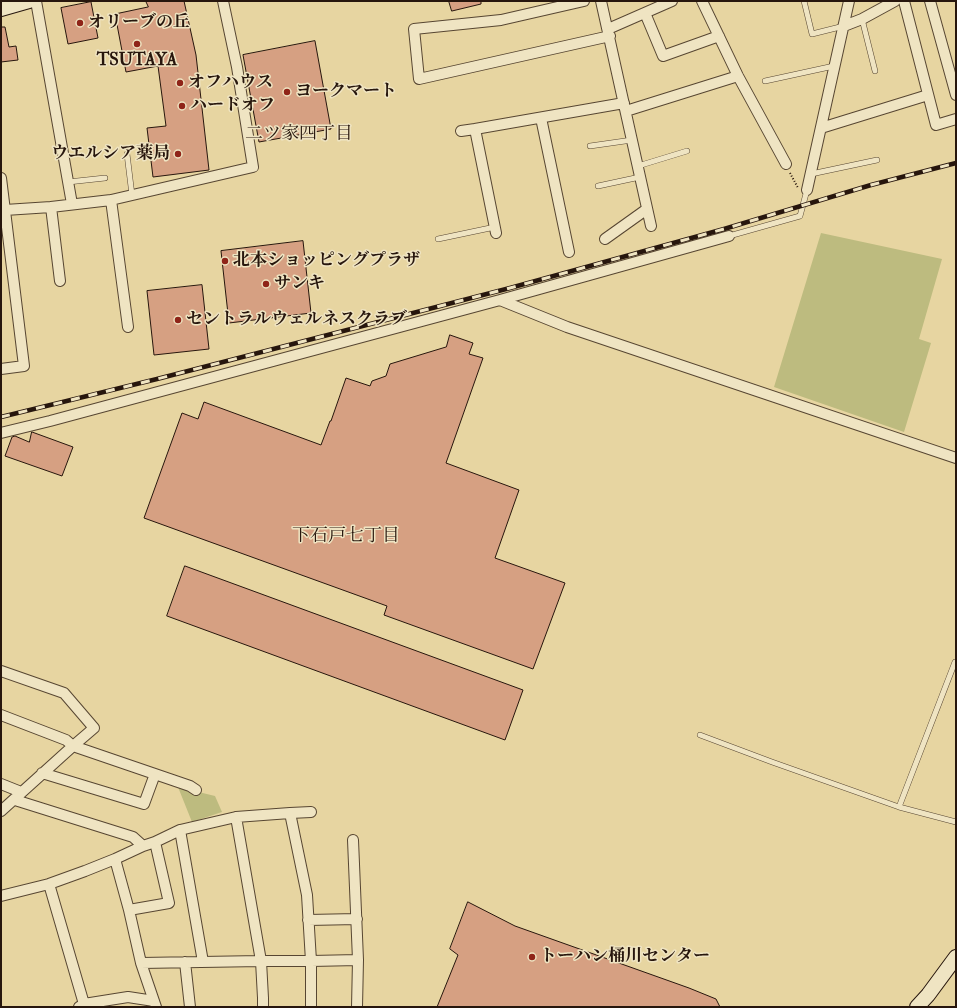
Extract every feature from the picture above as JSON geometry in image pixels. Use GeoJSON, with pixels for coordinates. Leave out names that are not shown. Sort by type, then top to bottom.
{"type":"FeatureCollection","features":[{"type":"Feature","properties":{"kind":"street"},"geometry":{"type":"LineString","coordinates":[[1,9],[29,1]]}},
{"type":"Feature","properties":{"kind":"street"},"geometry":{"type":"LineString","coordinates":[[36,1],[72,204]]}},
{"type":"Feature","properties":{"kind":"street"},"geometry":{"type":"LineString","coordinates":[[5,210],[51,207],[111,200],[253,167],[237,67],[223,1]]}},
{"type":"Feature","properties":{"kind":"street"},"geometry":{"type":"LineString","coordinates":[[584,1],[501,20],[414,29],[419,79],[609,33],[645,13],[672,1]]}},
{"type":"Feature","properties":{"kind":"street"},"geometry":{"type":"LineString","coordinates":[[602,1],[651,226]]}},
{"type":"Feature","properties":{"kind":"street"},"geometry":{"type":"LineString","coordinates":[[702,1],[738,76],[786,164]]}},
{"type":"Feature","properties":{"kind":"street"},"geometry":{"type":"LineString","coordinates":[[807,190],[849,1]]}},
{"type":"Feature","properties":{"kind":"street"},"geometry":{"type":"LineString","coordinates":[[844,26],[862,19],[895,1]]}},
{"type":"Feature","properties":{"kind":"street"},"geometry":{"type":"LineString","coordinates":[[904,1],[936,125],[956,119]]}},
{"type":"Feature","properties":{"kind":"street"},"geometry":{"type":"LineString","coordinates":[[930,1],[956,95]]}},
{"type":"Feature","properties":{"kind":"street"},"geometry":{"type":"LineString","coordinates":[[645,13],[663,56],[719,36]]}},
{"type":"Feature","properties":{"kind":"street"},"geometry":{"type":"LineString","coordinates":[[460,131],[541,118],[625,107],[738,76]]}},
{"type":"Feature","properties":{"kind":"street"},"geometry":{"type":"LineString","coordinates":[[821,128],[928,95]]}},
{"type":"Feature","properties":{"kind":"street"},"geometry":{"type":"LineString","coordinates":[[541,118],[569,252]]}},
{"type":"Feature","properties":{"kind":"street"},"geometry":{"type":"LineString","coordinates":[[475,129],[496,230]]}},
{"type":"Feature","properties":{"kind":"street"},"geometry":{"type":"LineString","coordinates":[[1,178],[5,210],[6,262],[24,366],[1,369]]}},
{"type":"Feature","properties":{"kind":"street"},"geometry":{"type":"LineString","coordinates":[[111,200],[128,327]]}},
{"type":"Feature","properties":{"kind":"street"},"geometry":{"type":"LineString","coordinates":[[51,207],[60,281]]}},
{"type":"Feature","properties":{"kind":"street"},"geometry":{"type":"LineString","coordinates":[[606,239],[647,208]]}},
{"type":"Feature","properties":{"kind":"street"},"geometry":{"type":"LineString","coordinates":[[1,433],[500,300],[729,236]]}},
{"type":"Feature","properties":{"kind":"street"},"geometry":{"type":"LineString","coordinates":[[500,300],[567,328],[956,458]]}},
{"type":"Feature","properties":{"kind":"street"},"geometry":{"type":"LineString","coordinates":[[1,670],[64,693],[94,728],[1,811]]}},
{"type":"Feature","properties":{"kind":"street"},"geometry":{"type":"LineString","coordinates":[[1,715],[66,740],[73,746],[190,786],[196,790]]}},
{"type":"Feature","properties":{"kind":"street"},"geometry":{"type":"LineString","coordinates":[[42,773],[144,804],[155,774]]}},
{"type":"Feature","properties":{"kind":"street"},"geometry":{"type":"LineString","coordinates":[[1,784],[18,796],[133,837],[143,846]]}},
{"type":"Feature","properties":{"kind":"street"},"geometry":{"type":"LineString","coordinates":[[1,896],[49,884],[85,871],[180,830],[236,818],[310,812]]}},
{"type":"Feature","properties":{"kind":"street"},"geometry":{"type":"LineString","coordinates":[[290,813],[307,895],[311,961],[311,1007]]}},
{"type":"Feature","properties":{"kind":"street"},"geometry":{"type":"LineString","coordinates":[[236,818],[261,961],[263,1007]]}},
{"type":"Feature","properties":{"kind":"street"},"geometry":{"type":"LineString","coordinates":[[180,830],[203,962]]}},
{"type":"Feature","properties":{"kind":"street"},"geometry":{"type":"LineString","coordinates":[[353,840],[358,960],[357,1007]]}},
{"type":"Feature","properties":{"kind":"street"},"geometry":{"type":"LineString","coordinates":[[130,910],[169,903],[154,842]]}},
{"type":"Feature","properties":{"kind":"street"},"geometry":{"type":"LineString","coordinates":[[49,884],[88,1005],[129,1002],[155,1004],[141,963],[130,910],[115,859]]}},
{"type":"Feature","properties":{"kind":"street"},"geometry":{"type":"LineString","coordinates":[[308,920],[357,919]]}},
{"type":"Feature","properties":{"kind":"street"},"geometry":{"type":"LineString","coordinates":[[918,1007],[956,957]]}},
{"type":"Feature","properties":{"kind":"street"},"geometry":{"type":"LineString","coordinates":[[141,963],[358,960]]}},
{"type":"Feature","properties":{"kind":"street"},"geometry":{"type":"LineString","coordinates":[[185,962],[190,1007]]}},
{"type":"Feature","properties":{"kind":"lane"},"geometry":{"type":"LineString","coordinates":[[804,1],[812,34],[844,26]]}},
{"type":"Feature","properties":{"kind":"lane"},"geometry":{"type":"LineString","coordinates":[[862,19],[875,71]]}},
{"type":"Feature","properties":{"kind":"lane"},"geometry":{"type":"LineString","coordinates":[[765,81],[835,66]]}},
{"type":"Feature","properties":{"kind":"lane"},"geometry":{"type":"LineString","coordinates":[[590,146],[632,140]]}},
{"type":"Feature","properties":{"kind":"lane"},"geometry":{"type":"LineString","coordinates":[[638,166],[687,151]]}},
{"type":"Feature","properties":{"kind":"lane"},"geometry":{"type":"LineString","coordinates":[[127,154],[132,195]]}},
{"type":"Feature","properties":{"kind":"lane"},"geometry":{"type":"LineString","coordinates":[[811,174],[877,160]]}},
{"type":"Feature","properties":{"kind":"lane"},"geometry":{"type":"LineString","coordinates":[[598,186],[640,177]]}},
{"type":"Feature","properties":{"kind":"lane"},"geometry":{"type":"LineString","coordinates":[[68,182],[105,178]]}},
{"type":"Feature","properties":{"kind":"lane"},"geometry":{"type":"LineString","coordinates":[[729,236],[800,216],[807,190]]}},
{"type":"Feature","properties":{"kind":"lane"},"geometry":{"type":"LineString","coordinates":[[438,239],[496,230]]}},
{"type":"Feature","properties":{"kind":"lane"},"geometry":{"type":"LineString","coordinates":[[899,807],[955,662]]}},
{"type":"Feature","properties":{"kind":"lane"},"geometry":{"type":"LineString","coordinates":[[700,735],[899,807],[956,822]]}},
{"type":"Feature","properties":{"kind":"path"},"geometry":{"type":"LineString","coordinates":[[786,164],[799,190],[807,190]]}},
{"type":"Feature","properties":{"kind":"shaded area"},"geometry":{"type":"Polygon","coordinates":[[[821,233],[942,259],[919,339],[931,343],[904,432],[774,387],[821,233]]]}},
{"type":"Feature","properties":{"kind":"shaded area"},"geometry":{"type":"Polygon","coordinates":[[[178,787],[215,796],[222,812],[192,822],[178,787]]]}},
{"type":"Feature","properties":{"kind":"building"},"geometry":{"type":"Polygon","coordinates":[[[146,1],[184,1],[196,55],[209,170],[153,177],[147,128],[166,126],[158,66],[126,72],[115,14],[148,7],[146,1]]]}},
{"type":"Feature","properties":{"kind":"building"},"geometry":{"type":"Polygon","coordinates":[[[449,1],[481,1],[481,4],[452,11],[449,1]]]}},
{"type":"Feature","properties":{"kind":"building","name":"オリーブの丘"},"geometry":{"type":"Polygon","coordinates":[[[91,2],[98,38],[68,44],[61,8],[91,2]]]}},
{"type":"Feature","properties":{"kind":"building"},"geometry":{"type":"Polygon","coordinates":[[[1,27],[5,27],[9,47],[16,46],[18,60],[1,62],[1,27]]]}},
{"type":"Feature","properties":{"kind":"building","name":"ヨークマート"},"geometry":{"type":"Polygon","coordinates":[[[315,41],[331,129],[259,142],[243,55],[315,41]]]}},
{"type":"Feature","properties":{"kind":"building"},"geometry":{"type":"Polygon","coordinates":[[[303,241],[311,313],[229,323],[221,251],[303,241]]]}},
{"type":"Feature","properties":{"kind":"building","name":"セントラルウェルネスクラブ"},"geometry":{"type":"Polygon","coordinates":[[[202,285],[209,349],[154,355],[147,291],[202,285]]]}},
{"type":"Feature","properties":{"kind":"building"},"geometry":{"type":"Polygon","coordinates":[[[450,335],[473,343],[469,354],[483,358],[446,463],[519,490],[495,558],[565,583],[533,669],[384,615],[387,606],[144,518],[182,413],[198,419],[204,402],[321,445],[346,378],[370,386],[372,381],[386,376],[390,364],[446,347],[450,335]]]}},
{"type":"Feature","properties":{"kind":"building"},"geometry":{"type":"Polygon","coordinates":[[[32,432],[73,447],[62,476],[5,456],[12,437],[15,436],[29,442],[32,432]]]}},
{"type":"Feature","properties":{"kind":"building"},"geometry":{"type":"Polygon","coordinates":[[[185,566],[523,690],[505,740],[167,616],[185,566]]]}},
{"type":"Feature","properties":{"kind":"building","name":"トーハン桶川センター"},"geometry":{"type":"Polygon","coordinates":[[[468,902],[515,926],[716,999],[720,1007],[437,1007],[458,955],[450,949],[468,902]]]}},
{"type":"Feature","properties":{"kind":"railway"},"geometry":{"type":"LineString","coordinates":[[1,417],[157,379],[510,288],[724,229],[871,185],[956,163]]}},
{"type":"Feature","properties":{"kind":"place","name":"オリーブの丘"},"geometry":{"type":"Point","coordinates":[80,23]}},
{"type":"Feature","properties":{"kind":"place","name":"TSUTAYA"},"geometry":{"type":"Point","coordinates":[137,44]}},
{"type":"Feature","properties":{"kind":"place","name":"オフハウス"},"geometry":{"type":"Point","coordinates":[180,83]}},
{"type":"Feature","properties":{"kind":"place","name":"ヨークマート"},"geometry":{"type":"Point","coordinates":[287,92]}},
{"type":"Feature","properties":{"kind":"place","name":"ハードオフ"},"geometry":{"type":"Point","coordinates":[182,106]}},
{"type":"Feature","properties":{"kind":"place","name":"ウエルシア薬局"},"geometry":{"type":"Point","coordinates":[178,154]}},
{"type":"Feature","properties":{"kind":"place","name":"北本ショッピングプラザ"},"geometry":{"type":"Point","coordinates":[225,261]}},
{"type":"Feature","properties":{"kind":"place","name":"サンキ"},"geometry":{"type":"Point","coordinates":[266,284]}},
{"type":"Feature","properties":{"kind":"place","name":"セントラルウェルネスクラブ"},"geometry":{"type":"Point","coordinates":[178,320]}},
{"type":"Feature","properties":{"kind":"place","name":"トーハン桶川センター"},"geometry":{"type":"Point","coordinates":[532,957]}},
{"type":"Feature","properties":{"kind":"district","name":"二ツ家四丁目"},"geometry":{"type":"Point","coordinates":[299,135]}},
{"type":"Feature","properties":{"kind":"district","name":"下石戸七丁目"},"geometry":{"type":"Point","coordinates":[346,537]}}]}
